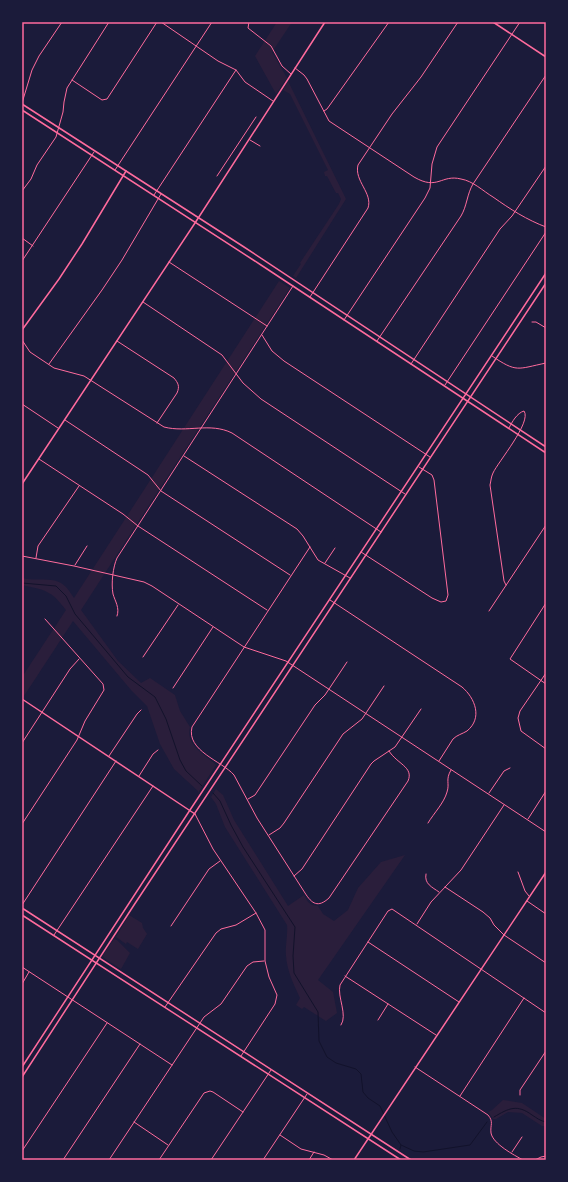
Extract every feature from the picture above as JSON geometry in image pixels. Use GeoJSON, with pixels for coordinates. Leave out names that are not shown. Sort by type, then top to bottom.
{"type":"FeatureCollection","features":[{"type":"Feature","properties":{"kind":"main road"},"geometry":{"type":"LineString","coordinates":[[22,484],[195,223],[325,22]]}},
{"type":"Feature","properties":{"kind":"main road"},"geometry":{"type":"LineString","coordinates":[[493,22],[546,57]]}},
{"type":"Feature","properties":{"kind":"main road"},"geometry":{"type":"LineString","coordinates":[[22,104],[313,293],[546,447]]}},
{"type":"Feature","properties":{"kind":"main road"},"geometry":{"type":"LineString","coordinates":[[22,110],[310,297],[546,453]]}},
{"type":"Feature","properties":{"kind":"main road"},"geometry":{"type":"LineString","coordinates":[[22,330],[79,250],[126,171]]}},
{"type":"Feature","properties":{"kind":"main road"},"geometry":{"type":"LineString","coordinates":[[22,1067],[441,430],[546,275]]}},
{"type":"Feature","properties":{"kind":"main road"},"geometry":{"type":"LineString","coordinates":[[22,1077],[134,905],[546,283]]}},
{"type":"Feature","properties":{"kind":"main road"},"geometry":{"type":"LineString","coordinates":[[441,430],[446,433]]}},
{"type":"Feature","properties":{"kind":"main road"},"geometry":{"type":"LineString","coordinates":[[22,699],[195,814]]}},
{"type":"Feature","properties":{"kind":"main road"},"geometry":{"type":"LineString","coordinates":[[168,845],[172,848]]}},
{"type":"Feature","properties":{"kind":"main road"},"geometry":{"type":"LineString","coordinates":[[354,1160],[546,872]]}},
{"type":"Feature","properties":{"kind":"main road"},"geometry":{"type":"LineString","coordinates":[[130,902],[134,905]]}},
{"type":"Feature","properties":{"kind":"main road"},"geometry":{"type":"LineString","coordinates":[[22,908],[411,1160]]}},
{"type":"Feature","properties":{"kind":"main road"},"geometry":{"type":"LineString","coordinates":[[22,915],[401,1160]]}},
{"type":"Feature","properties":{"kind":"main road"},"geometry":{"type":"LineString","coordinates":[[143,993],[146,988]]}},
{"type":"Feature","properties":{"kind":"street"},"geometry":{"type":"LineString","coordinates":[[22,104],[32,70],[39,56],[62,22]]}},
{"type":"Feature","properties":{"kind":"street"},"geometry":{"type":"LineString","coordinates":[[22,191],[31,179],[37,165],[56,137],[63,112],[65,94],[71,80],[109,22]]}},
{"type":"Feature","properties":{"kind":"street"},"geometry":{"type":"LineString","coordinates":[[71,80],[105,101],[157,22]]}},
{"type":"Feature","properties":{"kind":"street"},"geometry":{"type":"LineString","coordinates":[[161,22],[224,65],[236,70],[245,82],[273,102]]}},
{"type":"Feature","properties":{"kind":"street"},"geometry":{"type":"LineString","coordinates":[[114,171],[212,22]]}},
{"type":"Feature","properties":{"kind":"street"},"geometry":{"type":"LineString","coordinates":[[249,22],[247,25],[248,28],[272,46],[282,66],[291,74]]}},
{"type":"Feature","properties":{"kind":"street"},"geometry":{"type":"LineString","coordinates":[[324,112],[389,22]]}},
{"type":"Feature","properties":{"kind":"street"},"geometry":{"type":"LineString","coordinates":[[310,297],[368,208],[368,199],[357,173],[358,165],[392,114],[422,78],[458,22]]}},
{"type":"Feature","properties":{"kind":"street"},"geometry":{"type":"LineString","coordinates":[[344,320],[425,198],[430,183],[432,164],[437,147],[520,22]]}},
{"type":"Feature","properties":{"kind":"street"},"geometry":{"type":"LineString","coordinates":[[295,68],[304,75],[329,121],[421,181],[430,183],[454,178],[466,180],[530,220],[546,227]]}},
{"type":"Feature","properties":{"kind":"street"},"geometry":{"type":"LineString","coordinates":[[153,196],[236,70]]}},
{"type":"Feature","properties":{"kind":"street"},"geometry":{"type":"LineString","coordinates":[[377,342],[461,216],[473,184],[546,75]]}},
{"type":"Feature","properties":{"kind":"street"},"geometry":{"type":"LineString","coordinates":[[217,176],[256,117]]}},
{"type":"Feature","properties":{"kind":"street"},"geometry":{"type":"LineString","coordinates":[[249,139],[260,146]]}},
{"type":"Feature","properties":{"kind":"street"},"geometry":{"type":"LineString","coordinates":[[22,261],[95,151]]}},
{"type":"Feature","properties":{"kind":"street"},"geometry":{"type":"LineString","coordinates":[[411,364],[500,229],[515,211],[546,166]]}},
{"type":"Feature","properties":{"kind":"street"},"geometry":{"type":"LineString","coordinates":[[48,364],[122,260],[161,194]]}},
{"type":"Feature","properties":{"kind":"street"},"geometry":{"type":"LineString","coordinates":[[444,386],[546,232]]}},
{"type":"Feature","properties":{"kind":"street"},"geometry":{"type":"LineString","coordinates":[[22,238],[33,246]]}},
{"type":"Feature","properties":{"kind":"street"},"geometry":{"type":"LineString","coordinates":[[169,262],[267,327]]}},
{"type":"Feature","properties":{"kind":"street"},"geometry":{"type":"LineString","coordinates":[[117,616],[118,609],[113,588],[115,562],[293,286]]}},
{"type":"Feature","properties":{"kind":"street"},"geometry":{"type":"LineString","coordinates":[[143,301],[222,355],[231,364],[236,374],[248,388],[261,399],[405,495]]}},
{"type":"Feature","properties":{"kind":"street"},"geometry":{"type":"LineString","coordinates":[[532,322],[536,322],[546,328]]}},
{"type":"Feature","properties":{"kind":"street"},"geometry":{"type":"LineString","coordinates":[[262,335],[272,351],[284,361],[430,457]]}},
{"type":"Feature","properties":{"kind":"street"},"geometry":{"type":"LineString","coordinates":[[22,340],[30,352],[48,364],[58,370],[78,374],[90,380],[157,424],[172,429],[202,427],[218,428],[232,433],[381,532]]}},
{"type":"Feature","properties":{"kind":"street"},"geometry":{"type":"LineString","coordinates":[[117,341],[174,378],[178,383],[179,388],[177,393],[157,424]]}},
{"type":"Feature","properties":{"kind":"street"},"geometry":{"type":"LineString","coordinates":[[492,356],[508,366],[518,369],[525,369],[546,363]]}},
{"type":"Feature","properties":{"kind":"street"},"geometry":{"type":"LineString","coordinates":[[22,404],[59,428]]}},
{"type":"Feature","properties":{"kind":"street"},"geometry":{"type":"LineString","coordinates":[[506,585],[504,581],[490,485],[493,473],[520,430],[526,415],[524,411],[521,412],[508,428]]}},
{"type":"Feature","properties":{"kind":"street"},"geometry":{"type":"LineString","coordinates":[[65,420],[148,475],[161,490],[291,576]]}},
{"type":"Feature","properties":{"kind":"street"},"geometry":{"type":"LineString","coordinates":[[183,456],[297,529],[318,560],[351,578]]}},
{"type":"Feature","properties":{"kind":"street"},"geometry":{"type":"LineString","coordinates":[[39,459],[268,611]]}},
{"type":"Feature","properties":{"kind":"street"},"geometry":{"type":"LineString","coordinates":[[361,552],[432,598],[442,602],[446,601],[448,594],[434,480],[432,475],[418,467]]}},
{"type":"Feature","properties":{"kind":"street"},"geometry":{"type":"LineString","coordinates":[[36,558],[38,546],[79,485]]}},
{"type":"Feature","properties":{"kind":"street"},"geometry":{"type":"LineString","coordinates":[[489,611],[546,525]]}},
{"type":"Feature","properties":{"kind":"street"},"geometry":{"type":"LineString","coordinates":[[74,566],[87,546]]}},
{"type":"Feature","properties":{"kind":"street"},"geometry":{"type":"LineString","coordinates":[[310,547],[244,647],[192,730],[192,737],[202,751],[226,767],[234,775],[268,836],[311,902],[316,904],[321,904],[329,898],[410,778],[408,769],[394,759],[389,752]]}},
{"type":"Feature","properties":{"kind":"street"},"geometry":{"type":"LineString","coordinates":[[325,563],[335,548]]}},
{"type":"Feature","properties":{"kind":"street"},"geometry":{"type":"LineString","coordinates":[[22,556],[144,582],[244,647],[288,663],[330,689],[546,832]]}},
{"type":"Feature","properties":{"kind":"street"},"geometry":{"type":"LineString","coordinates":[[330,600],[462,687],[470,695],[475,704],[475,719],[468,729],[453,740],[439,761]]}},
{"type":"Feature","properties":{"kind":"street"},"geometry":{"type":"LineString","coordinates":[[546,603],[510,659],[546,684]]}},
{"type":"Feature","properties":{"kind":"street"},"geometry":{"type":"LineString","coordinates":[[143,657],[178,604]]}},
{"type":"Feature","properties":{"kind":"street"},"geometry":{"type":"LineString","coordinates":[[22,824],[79,737],[85,721],[104,690],[103,684],[45,619]]}},
{"type":"Feature","properties":{"kind":"street"},"geometry":{"type":"LineString","coordinates":[[173,688],[213,627]]}},
{"type":"Feature","properties":{"kind":"street"},"geometry":{"type":"LineString","coordinates":[[22,743],[70,669],[80,659]]}},
{"type":"Feature","properties":{"kind":"street"},"geometry":{"type":"LineString","coordinates":[[247,800],[255,795],[315,705],[330,689],[347,662]]}},
{"type":"Feature","properties":{"kind":"street"},"geometry":{"type":"LineString","coordinates":[[546,673],[520,711],[518,718],[521,731],[546,749]]}},
{"type":"Feature","properties":{"kind":"street"},"geometry":{"type":"LineString","coordinates":[[268,836],[280,828],[284,823],[343,734],[359,722],[384,686]]}},
{"type":"Feature","properties":{"kind":"street"},"geometry":{"type":"LineString","coordinates":[[294,876],[302,869],[371,764],[395,747],[421,709]]}},
{"type":"Feature","properties":{"kind":"street"},"geometry":{"type":"LineString","coordinates":[[109,757],[141,710]]}},
{"type":"Feature","properties":{"kind":"street"},"geometry":{"type":"LineString","coordinates":[[139,776],[153,754],[158,750]]}},
{"type":"Feature","properties":{"kind":"street"},"geometry":{"type":"LineString","coordinates":[[22,905],[116,761]]}},
{"type":"Feature","properties":{"kind":"street"},"geometry":{"type":"LineString","coordinates":[[489,794],[504,771],[510,768]]}},
{"type":"Feature","properties":{"kind":"street"},"geometry":{"type":"LineString","coordinates":[[428,823],[446,795],[448,789],[447,779],[452,769]]}},
{"type":"Feature","properties":{"kind":"street"},"geometry":{"type":"LineString","coordinates":[[54,936],[153,786]]}},
{"type":"Feature","properties":{"kind":"street"},"geometry":{"type":"LineString","coordinates":[[527,819],[546,791]]}},
{"type":"Feature","properties":{"kind":"street"},"geometry":{"type":"LineString","coordinates":[[416,925],[431,902],[461,870],[504,804]]}},
{"type":"Feature","properties":{"kind":"street"},"geometry":{"type":"LineString","coordinates":[[195,814],[220,861],[256,913],[266,932],[265,960],[269,977],[277,993],[277,998],[275,1004],[241,1056]]}},
{"type":"Feature","properties":{"kind":"street"},"geometry":{"type":"LineString","coordinates":[[171,926],[209,869],[220,861]]}},
{"type":"Feature","properties":{"kind":"street"},"geometry":{"type":"LineString","coordinates":[[518,872],[525,891],[530,896]]}},
{"type":"Feature","properties":{"kind":"street"},"geometry":{"type":"LineString","coordinates":[[426,874],[425,880],[427,884],[440,893]]}},
{"type":"Feature","properties":{"kind":"street"},"geometry":{"type":"LineString","coordinates":[[446,887],[483,912],[504,935],[546,964]]}},
{"type":"Feature","properties":{"kind":"street"},"geometry":{"type":"LineString","coordinates":[[527,901],[546,914]]}},
{"type":"Feature","properties":{"kind":"street"},"geometry":{"type":"LineString","coordinates":[[341,1025],[343,1022],[342,1010],[338,990],[340,985],[388,911],[392,909],[546,1013]]}},
{"type":"Feature","properties":{"kind":"street"},"geometry":{"type":"LineString","coordinates":[[164,1007],[216,933],[236,925],[256,913]]}},
{"type":"Feature","properties":{"kind":"street"},"geometry":{"type":"LineString","coordinates":[[368,942],[460,1002]]}},
{"type":"Feature","properties":{"kind":"street"},"geometry":{"type":"LineString","coordinates":[[109,1160],[206,1014],[221,1004],[247,966],[253,962],[265,960]]}},
{"type":"Feature","properties":{"kind":"street"},"geometry":{"type":"LineString","coordinates":[[22,967],[172,1065]]}},
{"type":"Feature","properties":{"kind":"street"},"geometry":{"type":"LineString","coordinates":[[22,984],[30,972]]}},
{"type":"Feature","properties":{"kind":"street"},"geometry":{"type":"LineString","coordinates":[[345,976],[436,1036]]}},
{"type":"Feature","properties":{"kind":"street"},"geometry":{"type":"LineString","coordinates":[[460,1096],[524,998]]}},
{"type":"Feature","properties":{"kind":"street"},"geometry":{"type":"LineString","coordinates":[[378,1020],[388,1004]]}},
{"type":"Feature","properties":{"kind":"street"},"geometry":{"type":"LineString","coordinates":[[22,1151],[107,1023]]}},
{"type":"Feature","properties":{"kind":"street"},"geometry":{"type":"LineString","coordinates":[[63,1160],[140,1044]]}},
{"type":"Feature","properties":{"kind":"street"},"geometry":{"type":"LineString","coordinates":[[520,1095],[520,1090],[546,1051]]}},
{"type":"Feature","properties":{"kind":"street"},"geometry":{"type":"LineString","coordinates":[[415,1067],[460,1096],[491,1119],[493,1125],[491,1133],[496,1142],[523,1160]]}},
{"type":"Feature","properties":{"kind":"street"},"geometry":{"type":"LineString","coordinates":[[211,1160],[271,1069]]}},
{"type":"Feature","properties":{"kind":"street"},"geometry":{"type":"LineString","coordinates":[[159,1160],[203,1094],[213,1092],[243,1112]]}},
{"type":"Feature","properties":{"kind":"street"},"geometry":{"type":"LineString","coordinates":[[263,1160],[307,1093]]}},
{"type":"Feature","properties":{"kind":"street"},"geometry":{"type":"LineString","coordinates":[[134,1122],[169,1145]]}},
{"type":"Feature","properties":{"kind":"street"},"geometry":{"type":"LineString","coordinates":[[280,1135],[301,1149],[314,1152],[332,1160]]}},
{"type":"Feature","properties":{"kind":"street"},"geometry":{"type":"LineString","coordinates":[[511,1153],[522,1137]]}},
{"type":"Feature","properties":{"kind":"street"},"geometry":{"type":"LineString","coordinates":[[309,1160],[314,1152]]}},
{"type":"Feature","properties":{"kind":"street"},"geometry":{"type":"LineString","coordinates":[[535,1160],[546,1156]]}},
{"type":"Feature","properties":{"kind":"shaded area"},"geometry":{"type":"Polygon","coordinates":[[[277,22],[292,22],[272,52],[287,78],[276,94],[255,56],[277,22]]]}},
{"type":"Feature","properties":{"kind":"shaded area"},"geometry":{"type":"Polygon","coordinates":[[[288,81],[346,199],[296,278],[293,276],[301,264],[300,263],[341,199],[327,176],[325,176],[324,172],[328,170],[290,94],[283,90],[288,81]]]}},
{"type":"Feature","properties":{"kind":"shaded area"},"geometry":{"type":"Polygon","coordinates":[[[279,281],[290,288],[81,610],[118,661],[141,683],[150,678],[175,695],[180,711],[190,727],[189,734],[193,745],[216,765],[198,793],[198,791],[174,769],[160,744],[147,706],[131,690],[73,621],[22,699],[22,677],[66,610],[56,598],[47,592],[22,585],[22,578],[57,581],[66,587],[74,598],[279,281]]]}},
{"type":"Feature","properties":{"kind":"shaded area"},"geometry":{"type":"Polygon","coordinates":[[[216,789],[223,795],[234,820],[288,906],[304,895],[308,902],[312,905],[318,906],[323,914],[334,921],[348,910],[358,888],[381,862],[405,855],[318,980],[333,992],[337,1013],[326,1021],[304,1007],[302,1009],[296,1005],[300,998],[291,978],[287,962],[287,925],[225,827],[216,804],[211,797],[216,789]]]}},
{"type":"Feature","properties":{"kind":"shaded area"},"geometry":{"type":"Polygon","coordinates":[[[129,915],[142,923],[147,934],[138,949],[127,942],[126,944],[116,937],[129,915]]]}},
{"type":"Feature","properties":{"kind":"shaded area"},"geometry":{"type":"Polygon","coordinates":[[[114,939],[117,940],[130,953],[121,969],[104,958],[103,955],[114,939]]]}},
{"type":"Feature","properties":{"kind":"shaded area"},"geometry":{"type":"Polygon","coordinates":[[[503,1100],[522,1103],[546,1119],[546,1126],[542,1126],[522,1113],[508,1112],[496,1119],[493,1119],[488,1112],[503,1100]]]}},
{"type":"Feature","properties":{"kind":"waterway"},"geometry":{"type":"LineString","coordinates":[[22,583],[56,586],[66,596],[75,614],[128,677],[155,697],[166,719],[180,760],[186,771],[202,786]]}},
{"type":"Feature","properties":{"kind":"waterway"},"geometry":{"type":"LineString","coordinates":[[213,793],[220,801],[243,847],[295,927],[293,956],[294,973],[318,1012],[319,1041],[327,1057],[336,1063],[356,1069],[361,1074],[363,1092],[368,1098],[380,1106],[392,1132],[401,1145],[400,1149]]}},
{"type":"Feature","properties":{"kind":"waterway"},"geometry":{"type":"LineString","coordinates":[[494,1117],[504,1111],[517,1108],[522,1109],[546,1122]]}},
{"type":"Feature","properties":{"kind":"waterway"},"geometry":{"type":"LineString","coordinates":[[401,1145],[414,1151],[423,1152],[470,1145],[487,1122]]}}]}
